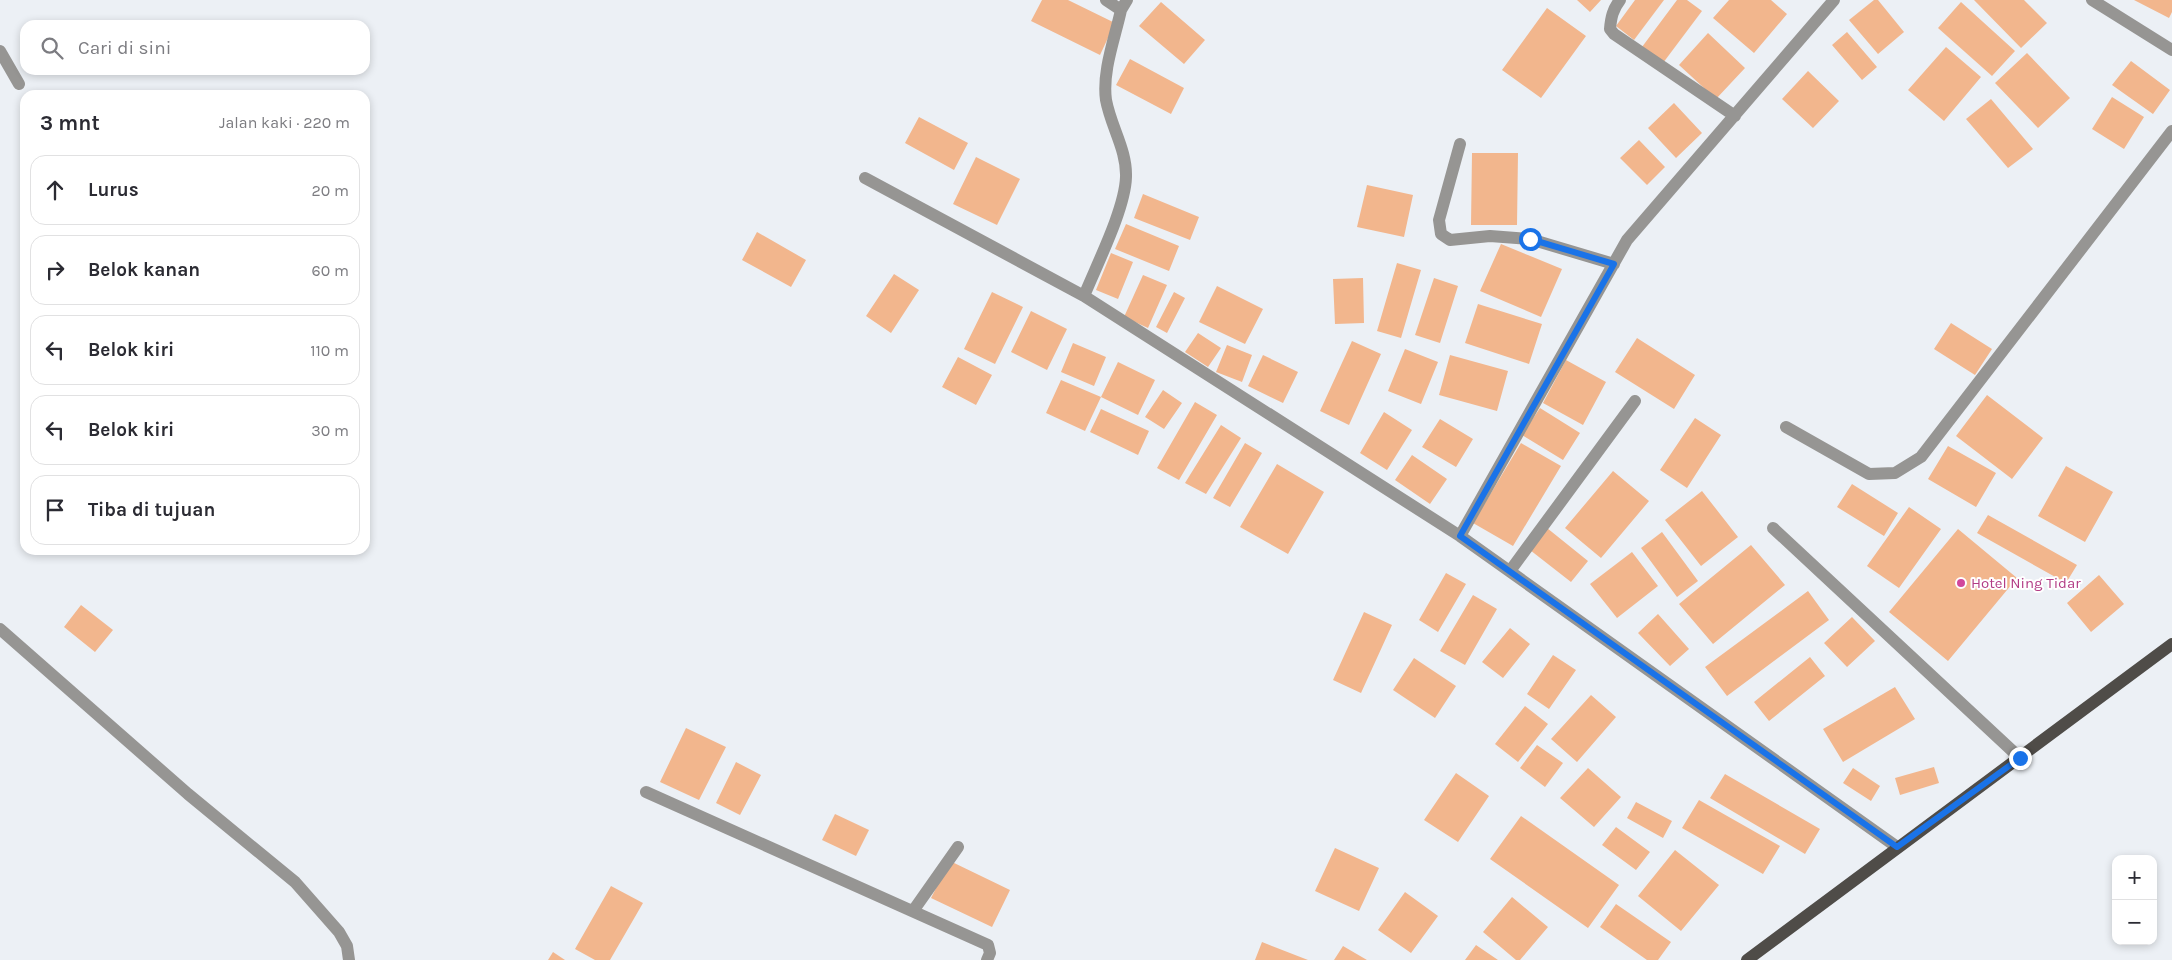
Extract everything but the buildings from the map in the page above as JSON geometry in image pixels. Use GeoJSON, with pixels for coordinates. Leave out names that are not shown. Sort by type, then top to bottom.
{"type":"FeatureCollection","features":[{"type":"Feature","properties":{"kind":"main road"},"geometry":{"type":"LineString","coordinates":[[1747,960],[2172,644]]}},
{"type":"Feature","properties":{"kind":"street"},"geometry":{"type":"LineString","coordinates":[[1084,296],[1123,198],[1126,178],[1126,161],[1106,100],[1106,75],[1124,5],[1106,0]]}},
{"type":"Feature","properties":{"kind":"street"},"geometry":{"type":"LineString","coordinates":[[1620,0],[1614,7],[1611,19],[1610,29],[1614,34],[1735,116]]}},
{"type":"Feature","properties":{"kind":"street"},"geometry":{"type":"LineString","coordinates":[[1460,536],[1627,240],[1834,0]]}},
{"type":"Feature","properties":{"kind":"street"},"geometry":{"type":"LineString","coordinates":[[2092,0],[2172,50]]}},
{"type":"Feature","properties":{"kind":"street"},"geometry":{"type":"LineString","coordinates":[[0,51],[19,84]]}},
{"type":"Feature","properties":{"kind":"street"},"geometry":{"type":"LineString","coordinates":[[1786,427],[1869,474],[1895,473],[1922,457],[2172,131]]}},
{"type":"Feature","properties":{"kind":"street"},"geometry":{"type":"LineString","coordinates":[[1460,144],[1439,220],[1441,234],[1450,240],[1490,236],[1530,239],[1614,264]]}},
{"type":"Feature","properties":{"kind":"street"},"geometry":{"type":"LineString","coordinates":[[865,178],[1084,296],[1460,536],[1897,847]]}},
{"type":"Feature","properties":{"kind":"street"},"geometry":{"type":"LineString","coordinates":[[1510,571],[1635,401]]}},
{"type":"Feature","properties":{"kind":"street"},"geometry":{"type":"LineString","coordinates":[[1773,528],[2020,758]]}},
{"type":"Feature","properties":{"kind":"street"},"geometry":{"type":"LineString","coordinates":[[0,629],[188,794],[295,882],[339,932],[347,946],[350,960]]}},
{"type":"Feature","properties":{"kind":"street"},"geometry":{"type":"LineString","coordinates":[[646,792],[988,945],[990,953],[988,960]]}},
{"type":"Feature","properties":{"kind":"street"},"geometry":{"type":"LineString","coordinates":[[913,911],[958,847]]}},
{"type":"Feature","properties":{"kind":"place","name":"Hotel Ning Tidar"},"geometry":{"type":"Point","coordinates":[1961,583]}},
{"type":"Feature","properties":{"kind":"route"},"geometry":{"type":"LineString","coordinates":[[1530,239],[1614,264],[1460,536],[1897,847],[2020,758]]}}]}
